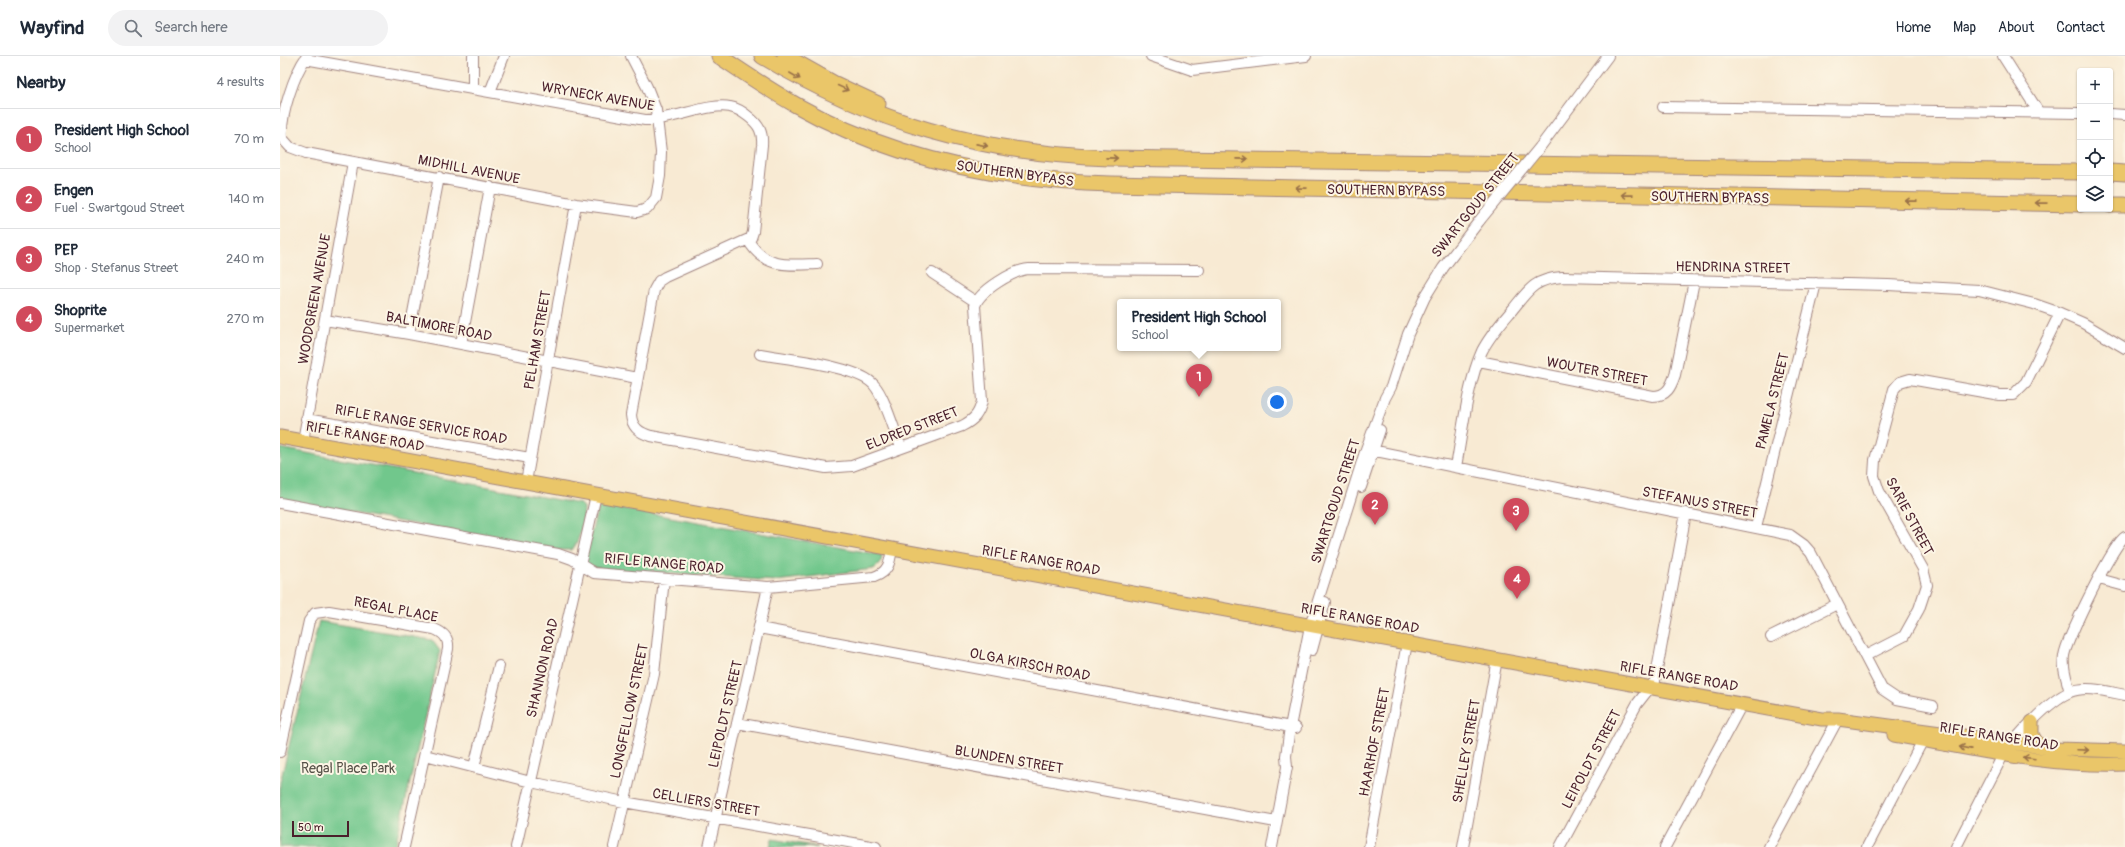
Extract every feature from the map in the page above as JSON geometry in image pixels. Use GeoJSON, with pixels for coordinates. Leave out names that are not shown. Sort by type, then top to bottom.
{"type":"FeatureCollection","features":[{"type":"Feature","properties":{"kind":"highway"},"geometry":{"type":"LineString","coordinates":[[707,56],[750,77]]}},
{"type":"Feature","properties":{"kind":"highway","name":"SOUTHERN BYPASS"},"geometry":{"type":"LineString","coordinates":[[719,56],[797,106],[828,121],[909,153],[988,172],[1044,180],[1111,184],[2077,204]]}},
{"type":"Feature","properties":{"kind":"highway","name":"SOUTHERN BYPASS"},"geometry":{"type":"LineString","coordinates":[[762,56],[798,78],[865,110],[899,122],[961,140],[1032,153],[1109,158],[2077,172]]}},
{"type":"Feature","properties":{"kind":"highway"},"geometry":{"type":"LineString","coordinates":[[785,56],[833,83],[961,140]]}},
{"type":"Feature","properties":{"kind":"highway"},"geometry":{"type":"LineString","coordinates":[[2113,172],[2125,173]]}},
{"type":"Feature","properties":{"kind":"highway"},"geometry":{"type":"LineString","coordinates":[[2113,205],[2125,205]]}},
{"type":"Feature","properties":{"kind":"main road","name":"RIFLE RANGE ROAD"},"geometry":{"type":"LineString","coordinates":[[280,437],[1822,719],[2039,746],[2080,750],[2125,751]]}},
{"type":"Feature","properties":{"kind":"main road","name":"RIFLE RANGE ROAD"},"geometry":{"type":"LineString","coordinates":[[1837,721],[1923,740],[2003,755],[2082,764],[2125,764]]}},
{"type":"Feature","properties":{"kind":"main road"},"geometry":{"type":"LineString","coordinates":[[2032,722],[2032,735],[2039,746]]}},
{"type":"Feature","properties":{"kind":"street"},"geometry":{"type":"LineString","coordinates":[[473,56],[473,88]]}},
{"type":"Feature","properties":{"kind":"street"},"geometry":{"type":"LineString","coordinates":[[490,92],[504,56]]}},
{"type":"Feature","properties":{"kind":"street"},"geometry":{"type":"LineString","coordinates":[[631,56],[647,87],[659,121]]}},
{"type":"Feature","properties":{"kind":"street"},"geometry":{"type":"LineString","coordinates":[[1151,56],[1192,70],[1306,56]]}},
{"type":"Feature","properties":{"kind":"street","name":"SWARTGOUD STREET"},"geometry":{"type":"LineString","coordinates":[[1272,847],[1287,767],[1286,756],[1314,627],[1335,567],[1370,450],[1390,400],[1391,387],[1408,334],[1425,297],[1443,268],[1540,147],[1608,56]]}},
{"type":"Feature","properties":{"kind":"street"},"geometry":{"type":"LineString","coordinates":[[2003,56],[2038,111]]}},
{"type":"Feature","properties":{"kind":"street","name":"WRYNECK AVENUE"},"geometry":{"type":"LineString","coordinates":[[306,57],[645,120],[659,121],[726,106],[734,108],[747,115],[760,127],[762,145],[753,232],[748,240]]}},
{"type":"Feature","properties":{"kind":"street","name":"MIDHILL AVENUE"},"geometry":{"type":"LineString","coordinates":[[306,57],[286,103],[281,120],[282,138],[290,147],[299,151],[353,162],[576,204],[637,212],[647,209],[653,204],[658,192],[661,165],[659,121]]}},
{"type":"Feature","properties":{"kind":"street"},"geometry":{"type":"LineString","coordinates":[[1663,107],[2038,111],[2077,113]]}},
{"type":"Feature","properties":{"kind":"street"},"geometry":{"type":"LineString","coordinates":[[2113,114],[2125,115]]}},
{"type":"Feature","properties":{"kind":"street","name":"WOODGREEN AVENUE"},"geometry":{"type":"LineString","coordinates":[[302,441],[353,162]]}},
{"type":"Feature","properties":{"kind":"street"},"geometry":{"type":"LineString","coordinates":[[409,334],[439,177]]}},
{"type":"Feature","properties":{"kind":"street"},"geometry":{"type":"LineString","coordinates":[[461,344],[490,187]]}},
{"type":"Feature","properties":{"kind":"street","name":"PELHAM STREET"},"geometry":{"type":"LineString","coordinates":[[526,482],[576,204]]}},
{"type":"Feature","properties":{"kind":"street"},"geometry":{"type":"LineString","coordinates":[[637,378],[652,297],[659,281],[665,277],[748,240],[758,255],[764,259],[785,264],[817,264]]}},
{"type":"Feature","properties":{"kind":"street"},"geometry":{"type":"LineString","coordinates":[[932,273],[976,302],[984,293],[1011,274],[1023,270],[1199,270]]}},
{"type":"Feature","properties":{"kind":"street","name":"HENDRINA STREET"},"geometry":{"type":"LineString","coordinates":[[1456,467],[1479,361],[1487,342],[1519,302],[1538,283],[1547,278],[1562,277],[1816,283],[1948,287],[1979,290],[2034,304],[2060,313],[2083,323],[2125,348]]}},
{"type":"Feature","properties":{"kind":"street","name":"WOUTER STREET"},"geometry":{"type":"LineString","coordinates":[[1479,361],[1653,396],[1662,395],[1670,389],[1675,375],[1694,281]]}},
{"type":"Feature","properties":{"kind":"street","name":"PAMELA STREET"},"geometry":{"type":"LineString","coordinates":[[1756,527],[1816,283]]}},
{"type":"Feature","properties":{"kind":"street","name":"ELDRED STREET"},"geometry":{"type":"LineString","coordinates":[[637,378],[631,415],[634,426],[638,431],[651,436],[826,468],[852,466],[962,426],[978,413],[982,401],[975,320],[976,302]]}},
{"type":"Feature","properties":{"kind":"street","name":"SARIE STREET"},"geometry":{"type":"LineString","coordinates":[[1866,656],[1904,636],[1919,610],[1927,585],[1923,569],[1879,491],[1874,476],[1875,460],[1894,389],[1900,382],[1910,380],[2000,395],[2013,395],[2026,382],[2060,313]]}},
{"type":"Feature","properties":{"kind":"street","name":"BALTIMORE ROAD"},"geometry":{"type":"LineString","coordinates":[[324,320],[409,334],[547,362],[637,378]]}},
{"type":"Feature","properties":{"kind":"street"},"geometry":{"type":"LineString","coordinates":[[760,354],[849,370],[867,378],[878,389],[901,447]]}},
{"type":"Feature","properties":{"kind":"street","name":"RIFLE RANGE SERVICE ROAD"},"geometry":{"type":"LineString","coordinates":[[306,418],[530,458]]}},
{"type":"Feature","properties":{"kind":"street","name":"STEFANUS STREET"},"geometry":{"type":"LineString","coordinates":[[1370,450],[1790,535],[1804,545],[1866,656],[1882,689],[1887,694],[1897,699],[1933,706]]}},
{"type":"Feature","properties":{"kind":"street","name":"SHANNON ROAD"},"geometry":{"type":"LineString","coordinates":[[516,847],[579,564],[596,495]]}},
{"type":"Feature","properties":{"kind":"street","name":"RIFLE RANGE ROAD"},"geometry":{"type":"LineString","coordinates":[[280,503],[558,554],[572,559],[594,573],[768,587],[874,577],[888,568],[892,548]]}},
{"type":"Feature","properties":{"kind":"street","name":"LEIPOLDT STREET"},"geometry":{"type":"LineString","coordinates":[[1560,847],[1634,708],[1656,678],[1686,513]]}},
{"type":"Feature","properties":{"kind":"street"},"geometry":{"type":"LineString","coordinates":[[2070,692],[2064,668],[2065,650],[2116,546],[2125,537]]}},
{"type":"Feature","properties":{"kind":"street","name":"LONGFELLOW STREET"},"geometry":{"type":"LineString","coordinates":[[614,847],[654,674],[664,579]]}},
{"type":"Feature","properties":{"kind":"street"},"geometry":{"type":"LineString","coordinates":[[2099,579],[2125,586]]}},
{"type":"Feature","properties":{"kind":"street","name":"LEIPOLDT STREET"},"geometry":{"type":"LineString","coordinates":[[708,847],[768,587]]}},
{"type":"Feature","properties":{"kind":"street"},"geometry":{"type":"LineString","coordinates":[[1771,637],[1837,604]]}},
{"type":"Feature","properties":{"kind":"street","name":"REGAL PLACE"},"geometry":{"type":"LineString","coordinates":[[280,752],[283,723],[309,621],[315,613],[329,611],[434,629],[444,635],[448,644],[404,847]]}},
{"type":"Feature","properties":{"kind":"street","name":"OLGA KIRSCH ROAD"},"geometry":{"type":"LineString","coordinates":[[759,628],[1293,728]]}},
{"type":"Feature","properties":{"kind":"street","name":"HAARHOF STREET"},"geometry":{"type":"LineString","coordinates":[[1369,847],[1407,643]]}},
{"type":"Feature","properties":{"kind":"street","name":"SHELLEY STREET"},"geometry":{"type":"LineString","coordinates":[[1463,847],[1496,659]]}},
{"type":"Feature","properties":{"kind":"street"},"geometry":{"type":"LineString","coordinates":[[474,767],[499,666]]}},
{"type":"Feature","properties":{"kind":"street"},"geometry":{"type":"LineString","coordinates":[[1956,847],[2003,755],[2012,742],[2032,722],[2070,692],[2089,690],[2125,695]]}},
{"type":"Feature","properties":{"kind":"street"},"geometry":{"type":"LineString","coordinates":[[1665,847],[1742,704]]}},
{"type":"Feature","properties":{"kind":"street"},"geometry":{"type":"LineString","coordinates":[[1769,847],[1837,721]]}},
{"type":"Feature","properties":{"kind":"street","name":"BLUNDEN STREET"},"geometry":{"type":"LineString","coordinates":[[737,723],[1276,822]]}},
{"type":"Feature","properties":{"kind":"street"},"geometry":{"type":"LineString","coordinates":[[1867,847],[1923,740]]}},
{"type":"Feature","properties":{"kind":"street","name":"CELLIERS STREET"},"geometry":{"type":"LineString","coordinates":[[425,755],[531,782],[624,802],[716,817],[876,847]]}},
{"type":"Feature","properties":{"kind":"green space"},"geometry":{"type":"Polygon","coordinates":[[[280,448],[580,504],[584,507],[581,530],[572,550],[559,550],[280,500],[280,448]]]}},
{"type":"Feature","properties":{"kind":"green space"},"geometry":{"type":"Polygon","coordinates":[[[609,506],[882,555],[882,557],[878,565],[873,569],[776,581],[604,569],[590,566],[586,563],[585,556],[597,511],[600,507],[609,506]]]}},
{"type":"Feature","properties":{"kind":"green space","name":"Regal Place Park"},"geometry":{"type":"Polygon","coordinates":[[[319,621],[432,640],[440,651],[395,847],[280,847],[280,783],[319,621]]]}},
{"type":"Feature","properties":{"kind":"green space"},"geometry":{"type":"Polygon","coordinates":[[[772,839],[818,847],[770,847],[772,839]]]}},
{"type":"Feature","properties":{"kind":"place","name":"President High School"},"geometry":{"type":"Point","coordinates":[1199,397]}},
{"type":"Feature","properties":{"kind":"place","name":"Engen"},"geometry":{"type":"Point","coordinates":[1375,525]}},
{"type":"Feature","properties":{"kind":"place","name":"PEP"},"geometry":{"type":"Point","coordinates":[1516,531]}},
{"type":"Feature","properties":{"kind":"place","name":"Shoprite"},"geometry":{"type":"Point","coordinates":[1517,599]}}]}
